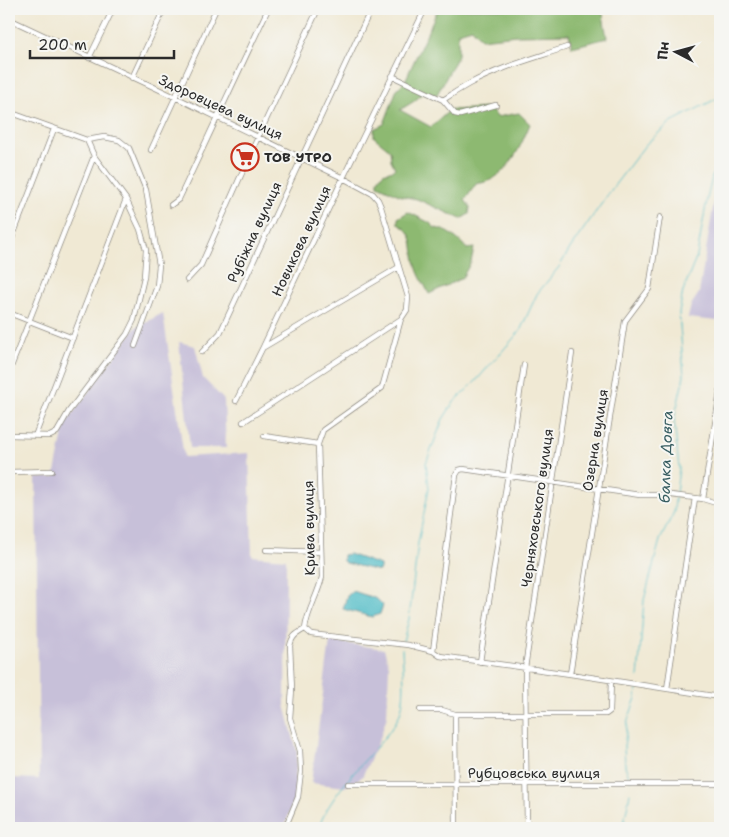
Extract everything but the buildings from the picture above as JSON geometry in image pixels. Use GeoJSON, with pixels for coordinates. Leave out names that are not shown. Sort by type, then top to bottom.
{"type":"FeatureCollection","features":[{"type":"Feature","properties":{"kind":"street"},"geometry":{"type":"LineString","coordinates":[[89,58],[113,9]]}},
{"type":"Feature","properties":{"kind":"street"},"geometry":{"type":"LineString","coordinates":[[132,78],[164,9]]}},
{"type":"Feature","properties":{"kind":"street"},"geometry":{"type":"LineString","coordinates":[[151,150],[216,9]]}},
{"type":"Feature","properties":{"kind":"street"},"geometry":{"type":"LineString","coordinates":[[171,205],[179,199],[268,9]]}},
{"type":"Feature","properties":{"kind":"street"},"geometry":{"type":"LineString","coordinates":[[187,280],[200,264],[318,9]]}},
{"type":"Feature","properties":{"kind":"street","name":"Рубіжна вулиця"},"geometry":{"type":"LineString","coordinates":[[202,352],[220,333],[371,9]]}},
{"type":"Feature","properties":{"kind":"street","name":"Новикова вулиця"},"geometry":{"type":"LineString","coordinates":[[236,401],[425,9]]}},
{"type":"Feature","properties":{"kind":"street","name":"Здоровцева вулиця"},"geometry":{"type":"LineString","coordinates":[[9,19],[343,178],[372,194],[378,200],[408,297],[407,310],[402,319],[382,388],[323,430],[318,444]]}},
{"type":"Feature","properties":{"kind":"street"},"geometry":{"type":"LineString","coordinates":[[443,100],[470,83],[490,74],[568,47]]}},
{"type":"Feature","properties":{"kind":"street"},"geometry":{"type":"LineString","coordinates":[[392,76],[443,100],[455,114],[460,115],[496,105]]}},
{"type":"Feature","properties":{"kind":"street"},"geometry":{"type":"LineString","coordinates":[[9,112],[87,140],[104,137],[119,140],[129,148],[146,190],[159,265],[157,286],[135,346]]}},
{"type":"Feature","properties":{"kind":"street"},"geometry":{"type":"LineString","coordinates":[[9,246],[54,129]]}},
{"type":"Feature","properties":{"kind":"street"},"geometry":{"type":"LineString","coordinates":[[9,435],[50,436],[57,432],[69,411],[127,334],[134,320],[144,277],[146,250],[140,229],[126,199],[94,156],[87,140]]}},
{"type":"Feature","properties":{"kind":"street"},"geometry":{"type":"LineString","coordinates":[[9,372],[94,156]]}},
{"type":"Feature","properties":{"kind":"street"},"geometry":{"type":"LineString","coordinates":[[35,436],[126,199]]}},
{"type":"Feature","properties":{"kind":"street","name":"Озерна вулиця"},"geometry":{"type":"LineString","coordinates":[[570,674],[625,321],[649,289],[660,217]]}},
{"type":"Feature","properties":{"kind":"street"},"geometry":{"type":"LineString","coordinates":[[263,347],[399,266]]}},
{"type":"Feature","properties":{"kind":"street"},"geometry":{"type":"LineString","coordinates":[[9,313],[73,338]]}},
{"type":"Feature","properties":{"kind":"street"},"geometry":{"type":"LineString","coordinates":[[243,422],[402,319]]}},
{"type":"Feature","properties":{"kind":"street","name":"Черняховського вулиця"},"geometry":{"type":"LineString","coordinates":[[527,828],[525,668],[572,352]]}},
{"type":"Feature","properties":{"kind":"street"},"geometry":{"type":"LineString","coordinates":[[480,662],[524,365]]}},
{"type":"Feature","properties":{"kind":"street"},"geometry":{"type":"LineString","coordinates":[[703,499],[720,392]]}},
{"type":"Feature","properties":{"kind":"street"},"geometry":{"type":"LineString","coordinates":[[264,436],[318,444]]}},
{"type":"Feature","properties":{"kind":"street","name":"Крива вулиця"},"geometry":{"type":"LineString","coordinates":[[285,828],[298,797],[301,771],[300,751],[290,718],[292,689],[290,646],[296,635],[305,629],[306,620],[318,594],[322,577],[318,444]]}},
{"type":"Feature","properties":{"kind":"street"},"geometry":{"type":"LineString","coordinates":[[433,651],[458,470],[463,469],[507,475],[640,495],[671,495],[720,503]]}},
{"type":"Feature","properties":{"kind":"street"},"geometry":{"type":"LineString","coordinates":[[9,472],[52,471]]}},
{"type":"Feature","properties":{"kind":"street"},"geometry":{"type":"LineString","coordinates":[[667,689],[695,498]]}},
{"type":"Feature","properties":{"kind":"street"},"geometry":{"type":"LineString","coordinates":[[266,550],[322,552]]}},
{"type":"Feature","properties":{"kind":"street"},"geometry":{"type":"LineString","coordinates":[[305,629],[311,634],[397,644],[433,651],[440,656],[718,697],[720,671]]}},
{"type":"Feature","properties":{"kind":"street"},"geometry":{"type":"LineString","coordinates":[[420,710],[442,710],[455,714],[608,713],[610,711],[612,680]]}},
{"type":"Feature","properties":{"kind":"street"},"geometry":{"type":"LineString","coordinates":[[455,714],[456,828]]}},
{"type":"Feature","properties":{"kind":"street"},"geometry":{"type":"LineString","coordinates":[[9,761],[9,767]]}},
{"type":"Feature","properties":{"kind":"street","name":"Рубцовська вулиця"},"geometry":{"type":"LineString","coordinates":[[348,784],[720,784]]}},
{"type":"Feature","properties":{"kind":"shaded area"},"geometry":{"type":"Polygon","coordinates":[[[720,175],[720,311],[717,321],[688,318],[691,305],[699,293],[720,175]]]}},
{"type":"Feature","properties":{"kind":"shaded area"},"geometry":{"type":"Polygon","coordinates":[[[163,313],[184,457],[249,453],[252,556],[286,559],[285,705],[297,752],[294,800],[284,828],[9,828],[9,778],[39,779],[36,478],[54,477],[65,424],[135,328],[163,313]]]}},
{"type":"Feature","properties":{"kind":"shaded area"},"geometry":{"type":"Polygon","coordinates":[[[179,342],[195,346],[203,378],[224,400],[226,448],[190,448],[179,342]]]}},
{"type":"Feature","properties":{"kind":"shaded area"},"geometry":{"type":"Polygon","coordinates":[[[330,641],[384,649],[389,666],[387,716],[380,738],[362,777],[345,787],[311,783],[330,641]]]}},
{"type":"Feature","properties":{"kind":"green space"},"geometry":{"type":"Polygon","coordinates":[[[438,9],[602,9],[607,38],[572,47],[569,34],[517,35],[481,39],[472,28],[458,32],[458,56],[436,96],[424,91],[416,100],[400,110],[431,127],[450,110],[489,108],[497,117],[519,113],[530,124],[515,155],[505,169],[491,180],[476,184],[465,200],[470,207],[469,214],[461,219],[417,199],[401,196],[378,185],[378,180],[383,173],[395,168],[391,160],[390,150],[374,137],[374,129],[384,124],[397,89],[405,81],[438,9]]]}},
{"type":"Feature","properties":{"kind":"green space"},"geometry":{"type":"Polygon","coordinates":[[[408,212],[430,223],[435,228],[448,233],[467,249],[474,248],[471,262],[462,278],[429,294],[417,269],[411,237],[398,224],[398,218],[408,212]]]}},
{"type":"Feature","properties":{"kind":"water"},"geometry":{"type":"Polygon","coordinates":[[[349,554],[380,565],[379,571],[346,563],[343,561],[343,555],[349,554]]]}},
{"type":"Feature","properties":{"kind":"water"},"geometry":{"type":"Polygon","coordinates":[[[353,591],[377,599],[383,605],[380,614],[372,617],[343,609],[347,596],[353,591]]]}},
{"type":"Feature","properties":{"kind":"waterway"},"geometry":{"type":"LineString","coordinates":[[403,641],[409,619],[418,543],[429,488],[426,463],[443,419],[454,402],[474,383],[520,331],[537,294],[559,267],[614,186],[646,144],[671,122],[720,97]]}},
{"type":"Feature","properties":{"kind":"waterway","name":"балка Довга"},"geometry":{"type":"LineString","coordinates":[[676,493],[679,468],[674,420],[684,376],[679,313],[683,291],[697,256],[707,199],[720,146]]}},
{"type":"Feature","properties":{"kind":"waterway","name":"балка Довга"},"geometry":{"type":"LineString","coordinates":[[638,678],[644,600],[660,540],[674,512],[675,497]]}},
{"type":"Feature","properties":{"kind":"waterway"},"geometry":{"type":"LineString","coordinates":[[319,828],[336,795],[386,736],[401,711],[404,688],[402,649]]}},
{"type":"Feature","properties":{"kind":"waterway","name":"балка Довга"},"geometry":{"type":"LineString","coordinates":[[631,781],[625,766],[624,746],[628,720],[637,690]]}},
{"type":"Feature","properties":{"kind":"waterway","name":"балка Довга"},"geometry":{"type":"LineString","coordinates":[[623,828],[630,793]]}},
{"type":"Feature","properties":{"kind":"place","name":"ТОВ УТРО"},"geometry":{"type":"Point","coordinates":[245,157]}}]}
